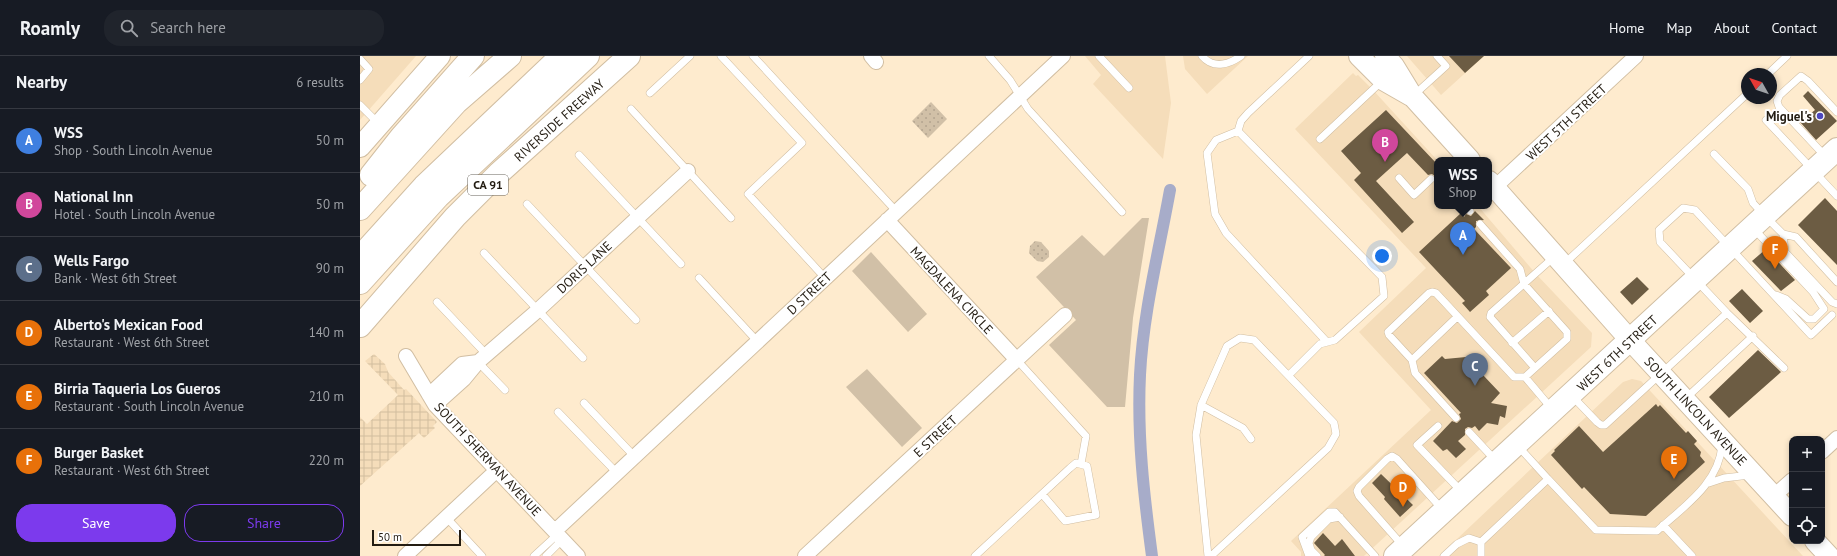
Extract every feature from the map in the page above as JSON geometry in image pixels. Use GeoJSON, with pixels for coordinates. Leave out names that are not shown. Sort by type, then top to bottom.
{"type":"FeatureCollection","features":[{"type":"Feature","properties":{"kind":"main road"},"geometry":{"type":"LineString","coordinates":[[360,147],[440,56]]}},
{"type":"Feature","properties":{"kind":"main road"},"geometry":{"type":"LineString","coordinates":[[360,189],[401,137],[473,56]]}},
{"type":"Feature","properties":{"kind":"main road"},"geometry":{"type":"LineString","coordinates":[[360,209],[456,103],[510,56]]}},
{"type":"Feature","properties":{"kind":"main road"},"geometry":{"type":"LineString","coordinates":[[360,257],[424,186],[561,56]]}},
{"type":"Feature","properties":{"kind":"main road"},"geometry":{"type":"LineString","coordinates":[[360,283],[438,197],[588,56]]}},
{"type":"Feature","properties":{"kind":"main road","name":"RIVERSIDE FREEWAY"},"geometry":{"type":"LineString","coordinates":[[360,326],[455,217],[498,174],[629,56]]}},
{"type":"Feature","properties":{"kind":"main road"},"geometry":{"type":"LineString","coordinates":[[1359,56],[1383,80],[1413,97]]}},
{"type":"Feature","properties":{"kind":"main road"},"geometry":{"type":"LineString","coordinates":[[1385,56],[1394,66],[1413,97],[1463,155]]}},
{"type":"Feature","properties":{"kind":"main road","name":"WEST 6TH STREET"},"geometry":{"type":"LineString","coordinates":[[1400,552],[1759,221],[1829,159]]}},
{"type":"Feature","properties":{"kind":"main road","name":"SOUTH LINCOLN AVENUE"},"geometry":{"type":"LineString","coordinates":[[1492,184],[1630,340],[1789,513]]}},
{"type":"Feature","properties":{"kind":"main road"},"geometry":{"type":"LineString","coordinates":[[1818,544],[1829,556]]}},
{"type":"Feature","properties":{"kind":"street","name":"D STREET"},"geometry":{"type":"LineString","coordinates":[[558,535],[616,472],[891,215],[1064,56]]}},
{"type":"Feature","properties":{"kind":"street","name":"WEST 5TH STREET"},"geometry":{"type":"LineString","coordinates":[[1492,184],[1636,56]]}},
{"type":"Feature","properties":{"kind":"street","name":"DORIS LANE"},"geometry":{"type":"LineString","coordinates":[[432,400],[462,364],[482,358],[586,266],[688,171]]}},
{"type":"Feature","properties":{"kind":"street","name":"MAGDALENA CIRCLE"},"geometry":{"type":"LineString","coordinates":[[891,215],[1017,360]]}},
{"type":"Feature","properties":{"kind":"street","name":"E STREET"},"geometry":{"type":"LineString","coordinates":[[805,556],[1064,315]]}},
{"type":"Feature","properties":{"kind":"street","name":"SOUTH SHERMAN AVENUE"},"geometry":{"type":"LineString","coordinates":[[406,356],[432,400],[578,556]]}},
{"type":"Feature","properties":{"kind":"street"},"geometry":{"type":"LineString","coordinates":[[1825,449],[1837,438]]}},
{"type":"Feature","properties":{"kind":"street"},"geometry":{"type":"LineString","coordinates":[[405,556],[497,470]]}},
{"type":"Feature","properties":{"kind":"street"},"geometry":{"type":"LineString","coordinates":[[1774,496],[1789,483]]}},
{"type":"Feature","properties":{"kind":"lane"},"geometry":{"type":"LineString","coordinates":[[650,93],[690,56]]}},
{"type":"Feature","properties":{"kind":"lane"},"geometry":{"type":"LineString","coordinates":[[721,56],[802,143],[748,194],[824,278]]}},
{"type":"Feature","properties":{"kind":"lane"},"geometry":{"type":"LineString","coordinates":[[753,56],[891,215]]}},
{"type":"Feature","properties":{"kind":"lane"},"geometry":{"type":"LineString","coordinates":[[989,56],[1010,80],[1028,109],[1122,212]]}},
{"type":"Feature","properties":{"kind":"lane"},"geometry":{"type":"LineString","coordinates":[[1099,56],[1129,88]]}},
{"type":"Feature","properties":{"kind":"lane"},"geometry":{"type":"LineString","coordinates":[[1202,56],[1211,63],[1218,65],[1227,64],[1241,56]]}},
{"type":"Feature","properties":{"kind":"lane"},"geometry":{"type":"LineString","coordinates":[[1238,131],[1241,121],[1248,113],[1309,56]]}},
{"type":"Feature","properties":{"kind":"lane"},"geometry":{"type":"LineString","coordinates":[[1413,97],[1446,66],[1437,56]]}},
{"type":"Feature","properties":{"kind":"lane"},"geometry":{"type":"LineString","coordinates":[[1774,68],[1787,56]]}},
{"type":"Feature","properties":{"kind":"lane"},"geometry":{"type":"LineString","coordinates":[[360,59],[369,69],[360,80]]}},
{"type":"Feature","properties":{"kind":"lane"},"geometry":{"type":"LineString","coordinates":[[1837,112],[1808,81],[1801,76],[1780,95],[1777,101],[1779,107],[1829,159],[1837,196]]}},
{"type":"Feature","properties":{"kind":"lane"},"geometry":{"type":"LineString","coordinates":[[1320,139],[1383,80]]}},
{"type":"Feature","properties":{"kind":"lane"},"geometry":{"type":"LineString","coordinates":[[1535,368],[1490,317],[1491,313],[1524,284],[1559,260],[1741,99]]}},
{"type":"Feature","properties":{"kind":"lane"},"geometry":{"type":"LineString","coordinates":[[360,105],[379,125]]}},
{"type":"Feature","properties":{"kind":"lane"},"geometry":{"type":"LineString","coordinates":[[631,109],[731,218]]}},
{"type":"Feature","properties":{"kind":"lane"},"geometry":{"type":"LineString","coordinates":[[1766,120],[1829,159]]}},
{"type":"Feature","properties":{"kind":"lane"},"geometry":{"type":"LineString","coordinates":[[1238,131],[1382,276],[1384,296],[1335,340],[1320,344],[1289,375]]}},
{"type":"Feature","properties":{"kind":"lane"},"geometry":{"type":"LineString","coordinates":[[1238,131],[1216,140],[1207,153],[1215,214],[1226,233],[1327,342]]}},
{"type":"Feature","properties":{"kind":"lane"},"geometry":{"type":"LineString","coordinates":[[1714,154],[1748,189],[1759,221],[1813,292],[1824,309],[1814,319],[1808,319],[1786,299],[1772,293]]}},
{"type":"Feature","properties":{"kind":"lane"},"geometry":{"type":"LineString","coordinates":[[579,155],[681,264]]}},
{"type":"Feature","properties":{"kind":"lane"},"geometry":{"type":"LineString","coordinates":[[1399,178],[1414,195],[1431,179]]}},
{"type":"Feature","properties":{"kind":"lane"},"geometry":{"type":"LineString","coordinates":[[527,204],[636,320]]}},
{"type":"Feature","properties":{"kind":"lane"},"geometry":{"type":"LineString","coordinates":[[1784,368],[1753,336],[1727,313],[1660,242],[1659,230],[1683,208],[1695,210],[1811,335],[1832,315]]}},
{"type":"Feature","properties":{"kind":"lane"},"geometry":{"type":"LineString","coordinates":[[1759,221],[1783,234],[1796,237],[1837,282]]}},
{"type":"Feature","properties":{"kind":"lane"},"geometry":{"type":"LineString","coordinates":[[1456,418],[1415,373],[1412,360],[1389,336],[1390,329],[1432,292],[1514,377],[1525,377],[1568,339],[1567,332],[1524,284],[1520,269],[1480,224]]}},
{"type":"Feature","properties":{"kind":"lane"},"geometry":{"type":"LineString","coordinates":[[1783,234],[1785,252],[1832,302],[1837,304]]}},
{"type":"Feature","properties":{"kind":"lane"},"geometry":{"type":"LineString","coordinates":[[484,253],[583,358]]}},
{"type":"Feature","properties":{"kind":"lane"},"geometry":{"type":"LineString","coordinates":[[698,278],[757,341]]}},
{"type":"Feature","properties":{"kind":"lane"},"geometry":{"type":"LineString","coordinates":[[437,302],[482,358],[505,390]]}},
{"type":"Feature","properties":{"kind":"lane"},"geometry":{"type":"LineString","coordinates":[[1512,343],[1548,311]]}},
{"type":"Feature","properties":{"kind":"lane"},"geometry":{"type":"LineString","coordinates":[[1571,395],[1601,425],[1605,425],[1727,313]]}},
{"type":"Feature","properties":{"kind":"lane"},"geometry":{"type":"LineString","coordinates":[[1412,360],[1457,317]]}},
{"type":"Feature","properties":{"kind":"lane"},"geometry":{"type":"LineString","coordinates":[[1685,399],[1753,336]]}},
{"type":"Feature","properties":{"kind":"lane"},"geometry":{"type":"LineString","coordinates":[[1240,338],[1254,340],[1334,423],[1336,434],[1328,448],[1209,556],[1196,435],[1201,405],[1227,346],[1240,338]]}},
{"type":"Feature","properties":{"kind":"lane"},"geometry":{"type":"LineString","coordinates":[[1017,360],[1086,436],[1081,464]]}},
{"type":"Feature","properties":{"kind":"lane"},"geometry":{"type":"LineString","coordinates":[[1525,377],[1554,410]]}},
{"type":"Feature","properties":{"kind":"lane"},"geometry":{"type":"LineString","coordinates":[[584,403],[634,456]]}},
{"type":"Feature","properties":{"kind":"lane"},"geometry":{"type":"LineString","coordinates":[[1201,405],[1243,428],[1251,438]]}},
{"type":"Feature","properties":{"kind":"lane"},"geometry":{"type":"LineString","coordinates":[[558,412],[616,472]]}},
{"type":"Feature","properties":{"kind":"lane"},"geometry":{"type":"LineString","coordinates":[[1438,426],[1417,445],[1463,494]]}},
{"type":"Feature","properties":{"kind":"lane"},"geometry":{"type":"LineString","coordinates":[[1469,432],[1497,462]]}},
{"type":"Feature","properties":{"kind":"lane"},"geometry":{"type":"LineString","coordinates":[[1517,445],[1596,530],[1657,531],[1709,483],[1720,458],[1723,440]]}},
{"type":"Feature","properties":{"kind":"lane"},"geometry":{"type":"LineString","coordinates":[[1400,552],[1357,491],[1359,487],[1387,459],[1392,456],[1397,459],[1444,511]]}},
{"type":"Feature","properties":{"kind":"lane"},"geometry":{"type":"LineString","coordinates":[[975,556],[1042,494],[1076,463],[1087,466],[1096,515],[1065,521],[1042,494]]}},
{"type":"Feature","properties":{"kind":"lane"},"geometry":{"type":"LineString","coordinates":[[1709,483],[1724,478],[1754,475]]}},
{"type":"Feature","properties":{"kind":"lane"},"geometry":{"type":"LineString","coordinates":[[1481,556],[1481,542],[1548,479]]}},
{"type":"Feature","properties":{"kind":"lane"},"geometry":{"type":"LineString","coordinates":[[1309,556],[1302,537],[1329,512],[1338,514],[1375,556]]}},
{"type":"Feature","properties":{"kind":"lane"},"geometry":{"type":"LineString","coordinates":[[1317,556],[1311,550],[1309,543],[1311,537],[1329,519],[1338,514]]}},
{"type":"Feature","properties":{"kind":"lane"},"geometry":{"type":"LineString","coordinates":[[446,517],[482,556]]}},
{"type":"Feature","properties":{"kind":"lane"},"geometry":{"type":"LineString","coordinates":[[1663,525],[1692,556]]}},
{"type":"Feature","properties":{"kind":"lane"},"geometry":{"type":"LineString","coordinates":[[534,556],[558,535]]}},
{"type":"Feature","properties":{"kind":"lane"},"geometry":{"type":"LineString","coordinates":[[546,556],[558,535]]}},
{"type":"Feature","properties":{"kind":"lane"},"geometry":{"type":"LineString","coordinates":[[1444,556],[1457,544],[1468,538],[1481,542]]}},
{"type":"Feature","properties":{"kind":"shaded area"},"geometry":{"type":"Polygon","coordinates":[[[360,56],[416,56],[360,120],[360,56]]]}},
{"type":"Feature","properties":{"kind":"shaded area"},"geometry":{"type":"Polygon","coordinates":[[[1085,56],[1165,56],[1171,103],[1163,159],[1093,84],[1101,75],[1085,56]]]}},
{"type":"Feature","properties":{"kind":"shaded area"},"geometry":{"type":"Polygon","coordinates":[[[1183,56],[1248,56],[1207,94],[1185,69],[1183,56]]]}},
{"type":"Feature","properties":{"kind":"shaded area"},"geometry":{"type":"Polygon","coordinates":[[[1407,56],[1484,56],[1441,95],[1407,56]]]}},
{"type":"Feature","properties":{"kind":"shaded area"},"geometry":{"type":"Polygon","coordinates":[[[1353,73],[1356,76],[1358,75],[1434,157],[1434,209],[1481,209],[1536,274],[1592,333],[1591,347],[1364,556],[1301,556],[1301,552],[1291,541],[1431,410],[1359,332],[1426,268],[1295,129],[1353,73]]]}},
{"type":"Feature","properties":{"kind":"shaded area"},"geometry":{"type":"Polygon","coordinates":[[[931,102],[947,119],[928,138],[912,121],[931,102]]]}},
{"type":"Feature","properties":{"kind":"shaded area"},"geometry":{"type":"Polygon","coordinates":[[[1142,218],[1149,218],[1133,318],[1125,407],[1107,407],[1049,345],[1076,320],[1036,277],[1082,235],[1104,256],[1142,218]]]}},
{"type":"Feature","properties":{"kind":"shaded area"},"geometry":{"type":"Polygon","coordinates":[[[1035,241],[1041,242],[1049,251],[1049,257],[1043,262],[1037,261],[1029,253],[1030,246],[1035,241]]]}},
{"type":"Feature","properties":{"kind":"shaded area"},"geometry":{"type":"Polygon","coordinates":[[[871,252],[927,314],[908,332],[852,271],[871,252]]]}},
{"type":"Feature","properties":{"kind":"shaded area"},"geometry":{"type":"Polygon","coordinates":[[[374,354],[385,364],[388,372],[404,390],[406,389],[437,422],[433,426],[435,428],[424,438],[419,433],[360,486],[360,417],[367,424],[398,395],[365,361],[374,354]]]}},
{"type":"Feature","properties":{"kind":"shaded area"},"geometry":{"type":"Polygon","coordinates":[[[867,369],[922,428],[902,447],[846,387],[867,369]]]}},
{"type":"Feature","properties":{"kind":"shaded area"},"geometry":{"type":"Polygon","coordinates":[[[1632,379],[1641,381],[1789,541],[1789,544],[1792,544],[1803,556],[1439,556],[1623,382],[1632,379]]]}},
{"type":"Feature","properties":{"kind":"building"},"geometry":{"type":"Polygon","coordinates":[[[1449,56],[1484,56],[1465,73],[1449,56]]]}},
{"type":"Feature","properties":{"kind":"building","name":"Miguel's"},"geometry":{"type":"Polygon","coordinates":[[[1808,91],[1837,121],[1816,140],[1800,122],[1815,110],[1803,96],[1808,91]]]}},
{"type":"Feature","properties":{"kind":"building"},"geometry":{"type":"Polygon","coordinates":[[[1386,110],[1434,161],[1434,175],[1432,174],[1428,175],[1407,153],[1376,181],[1414,222],[1402,233],[1354,180],[1361,173],[1341,151],[1386,110]]]}},
{"type":"Feature","properties":{"kind":"building"},"geometry":{"type":"Polygon","coordinates":[[[1825,198],[1837,211],[1837,265],[1798,225],[1825,198]]]}},
{"type":"Feature","properties":{"kind":"building"},"geometry":{"type":"Polygon","coordinates":[[[1475,211],[1484,220],[1476,221],[1476,227],[1474,229],[1511,268],[1486,291],[1489,295],[1470,312],[1462,303],[1465,301],[1419,252],[1461,213],[1464,217],[1466,214],[1471,216],[1475,211]]]}},
{"type":"Feature","properties":{"kind":"building"},"geometry":{"type":"Polygon","coordinates":[[[1766,249],[1795,280],[1781,291],[1752,261],[1766,249]]]}},
{"type":"Feature","properties":{"kind":"building"},"geometry":{"type":"Polygon","coordinates":[[[1637,277],[1649,289],[1632,305],[1620,292],[1637,277]]]}},
{"type":"Feature","properties":{"kind":"building"},"geometry":{"type":"Polygon","coordinates":[[[1742,289],[1763,311],[1750,323],[1729,301],[1742,289]]]}},
{"type":"Feature","properties":{"kind":"building"},"geometry":{"type":"Polygon","coordinates":[[[1758,350],[1781,372],[1729,418],[1709,397],[1758,350]]]}},
{"type":"Feature","properties":{"kind":"building"},"geometry":{"type":"Polygon","coordinates":[[[1442,356],[1445,359],[1466,357],[1500,393],[1491,403],[1507,406],[1505,418],[1500,416],[1498,425],[1487,423],[1479,431],[1475,426],[1465,429],[1465,435],[1458,441],[1466,449],[1456,458],[1447,449],[1443,451],[1433,441],[1452,421],[1457,423],[1461,419],[1459,414],[1461,413],[1424,373],[1442,356]]]}},
{"type":"Feature","properties":{"kind":"building"},"geometry":{"type":"Polygon","coordinates":[[[1656,404],[1658,407],[1660,405],[1686,433],[1688,431],[1697,441],[1694,444],[1701,452],[1700,456],[1705,462],[1646,516],[1610,514],[1584,487],[1582,489],[1551,455],[1555,451],[1554,450],[1579,426],[1603,452],[1656,404]]]}},
{"type":"Feature","properties":{"kind":"building"},"geometry":{"type":"Polygon","coordinates":[[[1381,474],[1413,505],[1400,517],[1372,483],[1381,474]]]}},
{"type":"Feature","properties":{"kind":"building"},"geometry":{"type":"Polygon","coordinates":[[[1323,533],[1335,546],[1342,539],[1355,556],[1324,556],[1325,555],[1314,543],[1323,533]]]}},
{"type":"Feature","properties":{"kind":"waterway"},"geometry":{"type":"LineString","coordinates":[[1152,556],[1140,443],[1140,375],[1144,329],[1170,190]]}},
{"type":"Feature","properties":{"kind":"place","name":"Miguel's"},"geometry":{"type":"Point","coordinates":[1820,116]}},
{"type":"Feature","properties":{"kind":"place","name":"National Inn"},"geometry":{"type":"Point","coordinates":[1385,162]}},
{"type":"Feature","properties":{"kind":"place","name":"WSS"},"geometry":{"type":"Point","coordinates":[1463,255]}},
{"type":"Feature","properties":{"kind":"place","name":"Burger Basket"},"geometry":{"type":"Point","coordinates":[1775,269]}},
{"type":"Feature","properties":{"kind":"place","name":"Wells Fargo"},"geometry":{"type":"Point","coordinates":[1475,386]}},
{"type":"Feature","properties":{"kind":"place","name":"Birria Taqueria Los Gueros"},"geometry":{"type":"Point","coordinates":[1674,479]}},
{"type":"Feature","properties":{"kind":"place","name":"Alberto's Mexican Food"},"geometry":{"type":"Point","coordinates":[1403,507]}}]}
